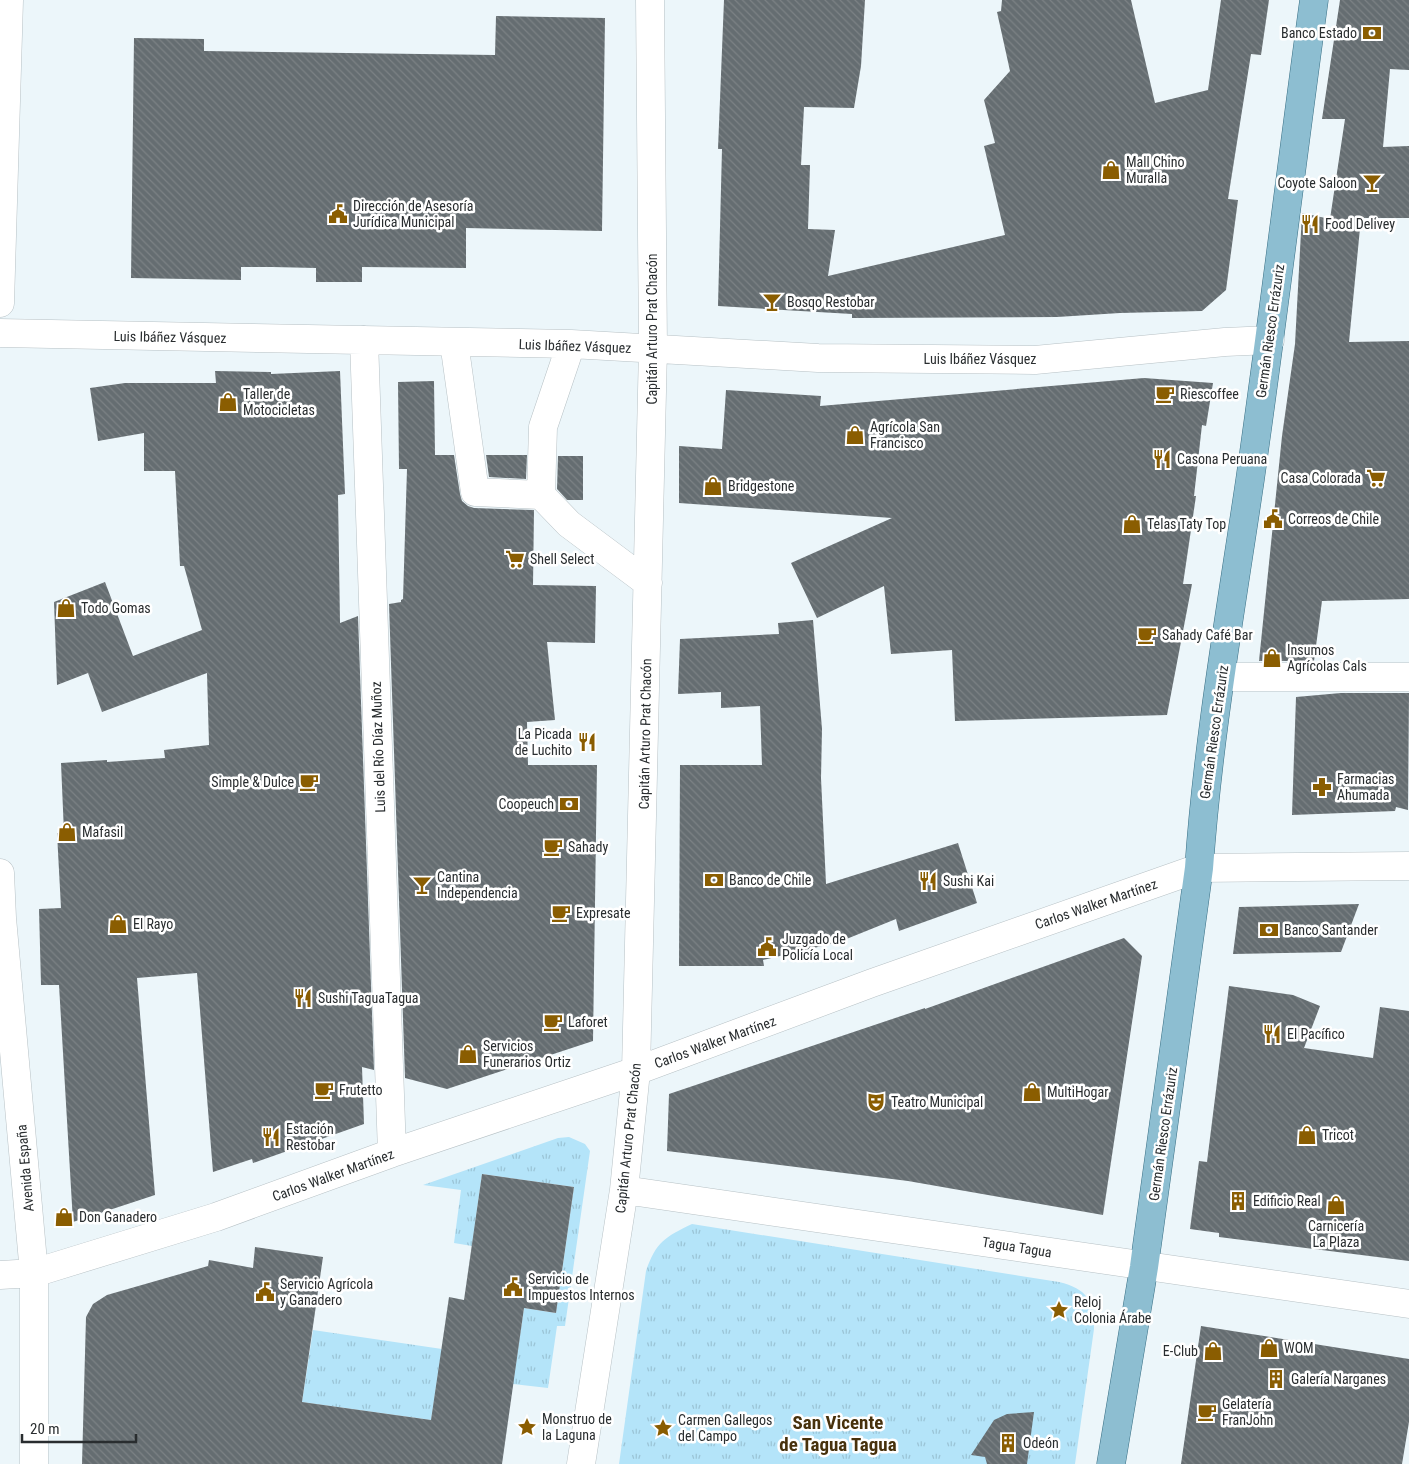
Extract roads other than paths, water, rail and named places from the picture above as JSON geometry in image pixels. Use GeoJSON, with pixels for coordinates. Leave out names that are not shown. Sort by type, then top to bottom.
{"type":"FeatureCollection","features":[{"type":"Feature","properties":{"kind":"main road","name":"Germán Riesco Errázuriz"},"geometry":{"type":"LineString","coordinates":[[1111,1464],[1144,1267],[1199,868],[1203,817],[1222,677],[1270,340],[1314,0]]}},
{"type":"Feature","properties":{"kind":"street"},"geometry":{"type":"LineString","coordinates":[[0,303],[9,0]]}},
{"type":"Feature","properties":{"kind":"street","name":"Capitán Arturo Prat Chacón"},"geometry":{"type":"LineString","coordinates":[[581,1464],[624,1190],[636,1071],[653,349],[650,0]]}},
{"type":"Feature","properties":{"kind":"street","name":"Luis Ibáñez Vásquez"},"geometry":{"type":"LineString","coordinates":[[0,333],[572,344],[818,358],[1034,360],[1225,342],[1270,340]]}},
{"type":"Feature","properties":{"kind":"street","name":"Luis del Río Díaz Muñoz"},"geometry":{"type":"LineString","coordinates":[[364,340],[392,1153]]}},
{"type":"Feature","properties":{"kind":"street"},"geometry":{"type":"LineString","coordinates":[[454,342],[475,492],[541,494]]}},
{"type":"Feature","properties":{"kind":"street"},"geometry":{"type":"LineString","coordinates":[[572,344],[543,427],[541,494],[569,524],[648,583]]}},
{"type":"Feature","properties":{"kind":"street"},"geometry":{"type":"LineString","coordinates":[[1222,677],[1409,677]]}},
{"type":"Feature","properties":{"kind":"street","name":"Carlos Walker Martínez"},"geometry":{"type":"LineString","coordinates":[[0,1276],[34,1273],[216,1217],[392,1153],[636,1071],[872,983],[1199,868],[1409,866]]}},
{"type":"Feature","properties":{"kind":"street","name":"Avenida España"},"geometry":{"type":"LineString","coordinates":[[0,873],[2,918],[34,1273],[34,1464]]}},
{"type":"Feature","properties":{"kind":"street","name":"Tagua Tagua"},"geometry":{"type":"LineString","coordinates":[[624,1190],[912,1230],[1144,1267],[1409,1304]]}},
{"type":"Feature","properties":{"kind":"place","name":"Banco Estado"},"geometry":{"type":"Point","coordinates":[1372,33]}},
{"type":"Feature","properties":{"kind":"place","name":"Mall Chino Muralla"},"geometry":{"type":"Point","coordinates":[1111,170]}},
{"type":"Feature","properties":{"kind":"place","name":"Coyote Saloon"},"geometry":{"type":"Point","coordinates":[1372,183]}},
{"type":"Feature","properties":{"kind":"place","name":"Dirección de Asesoría Jurídica Municipal"},"geometry":{"type":"Point","coordinates":[338,214]}},
{"type":"Feature","properties":{"kind":"place","name":"Food Delivey"},"geometry":{"type":"Point","coordinates":[1310,224]}},
{"type":"Feature","properties":{"kind":"place","name":"Bosqo Restobar"},"geometry":{"type":"Point","coordinates":[772,302]}},
{"type":"Feature","properties":{"kind":"place","name":"Riescoffee"},"geometry":{"type":"Point","coordinates":[1165,394]}},
{"type":"Feature","properties":{"kind":"place","name":"Taller de Motocicletas"},"geometry":{"type":"Point","coordinates":[228,402]}},
{"type":"Feature","properties":{"kind":"place","name":"Agrícola San Francisco"},"geometry":{"type":"Point","coordinates":[855,435]}},
{"type":"Feature","properties":{"kind":"place","name":"Casona Peruana"},"geometry":{"type":"Point","coordinates":[1162,459]}},
{"type":"Feature","properties":{"kind":"place","name":"Casa Colorada"},"geometry":{"type":"Point","coordinates":[1376,478]}},
{"type":"Feature","properties":{"kind":"place","name":"Bridgestone"},"geometry":{"type":"Point","coordinates":[713,486]}},
{"type":"Feature","properties":{"kind":"place","name":"Correos de Chile"},"geometry":{"type":"Point","coordinates":[1273,519]}},
{"type":"Feature","properties":{"kind":"place","name":"Telas Taty Top"},"geometry":{"type":"Point","coordinates":[1132,524]}},
{"type":"Feature","properties":{"kind":"place","name":"Shell Select"},"geometry":{"type":"Point","coordinates":[515,559]}},
{"type":"Feature","properties":{"kind":"place","name":"Todo Gomas"},"geometry":{"type":"Point","coordinates":[66,608]}},
{"type":"Feature","properties":{"kind":"place","name":"Sahady Café Bar"},"geometry":{"type":"Point","coordinates":[1147,635]}},
{"type":"Feature","properties":{"kind":"place","name":"Insumos Agrícolas Cals"},"geometry":{"type":"Point","coordinates":[1272,658]}},
{"type":"Feature","properties":{"kind":"place","name":"La Picada de Luchito"},"geometry":{"type":"Point","coordinates":[587,742]}},
{"type":"Feature","properties":{"kind":"place","name":"Simple & Dulce"},"geometry":{"type":"Point","coordinates":[309,782]}},
{"type":"Feature","properties":{"kind":"place","name":"Farmacias Ahumada"},"geometry":{"type":"Point","coordinates":[1322,787]}},
{"type":"Feature","properties":{"kind":"place","name":"Coopeuch"},"geometry":{"type":"Point","coordinates":[569,804]}},
{"type":"Feature","properties":{"kind":"place","name":"Mafasil"},"geometry":{"type":"Point","coordinates":[67,832]}},
{"type":"Feature","properties":{"kind":"place","name":"Sahady"},"geometry":{"type":"Point","coordinates":[553,847]}},
{"type":"Feature","properties":{"kind":"place","name":"Banco de Chile"},"geometry":{"type":"Point","coordinates":[714,880]}},
{"type":"Feature","properties":{"kind":"place","name":"Sushi Kai"},"geometry":{"type":"Point","coordinates":[928,881]}},
{"type":"Feature","properties":{"kind":"place","name":"Cantina Independencia"},"geometry":{"type":"Point","coordinates":[422,885]}},
{"type":"Feature","properties":{"kind":"place","name":"Expresate"},"geometry":{"type":"Point","coordinates":[561,913]}},
{"type":"Feature","properties":{"kind":"place","name":"El Rayo"},"geometry":{"type":"Point","coordinates":[118,924]}},
{"type":"Feature","properties":{"kind":"place","name":"Banco Santander"},"geometry":{"type":"Point","coordinates":[1269,930]}},
{"type":"Feature","properties":{"kind":"place","name":"Juzgado de Policía Local"},"geometry":{"type":"Point","coordinates":[767,947]}},
{"type":"Feature","properties":{"kind":"place","name":"Sushi TaguaTagua"},"geometry":{"type":"Point","coordinates":[303,998]}},
{"type":"Feature","properties":{"kind":"place","name":"Laforet"},"geometry":{"type":"Point","coordinates":[553,1022]}},
{"type":"Feature","properties":{"kind":"place","name":"El Pacífico"},"geometry":{"type":"Point","coordinates":[1272,1034]}},
{"type":"Feature","properties":{"kind":"place","name":"Servicios Funerarios Ortiz"},"geometry":{"type":"Point","coordinates":[468,1054]}},
{"type":"Feature","properties":{"kind":"place","name":"Frutetto"},"geometry":{"type":"Point","coordinates":[324,1090]}},
{"type":"Feature","properties":{"kind":"place","name":"MultiHogar"},"geometry":{"type":"Point","coordinates":[1032,1092]}},
{"type":"Feature","properties":{"kind":"place","name":"Teatro Municipal"},"geometry":{"type":"Point","coordinates":[876,1102]}},
{"type":"Feature","properties":{"kind":"place","name":"Tricot"},"geometry":{"type":"Point","coordinates":[1307,1135]}},
{"type":"Feature","properties":{"kind":"place","name":"Estación Restobar"},"geometry":{"type":"Point","coordinates":[271,1137]}},
{"type":"Feature","properties":{"kind":"place","name":"Edificio Real"},"geometry":{"type":"Point","coordinates":[1238,1201]}},
{"type":"Feature","properties":{"kind":"place","name":"Carnicería La Plaza"},"geometry":{"type":"Point","coordinates":[1336,1205]}},
{"type":"Feature","properties":{"kind":"place","name":"Don Ganadero"},"geometry":{"type":"Point","coordinates":[64,1217]}},
{"type":"Feature","properties":{"kind":"place","name":"Servicio de Impuestos Internos"},"geometry":{"type":"Point","coordinates":[513,1287]}},
{"type":"Feature","properties":{"kind":"place","name":"Servicio Agrícola y Ganadero"},"geometry":{"type":"Point","coordinates":[265,1292]}},
{"type":"Feature","properties":{"kind":"place","name":"Reloj Colonia Árabe"},"geometry":{"type":"Point","coordinates":[1059,1310]}},
{"type":"Feature","properties":{"kind":"place","name":"WOM"},"geometry":{"type":"Point","coordinates":[1269,1348]}},
{"type":"Feature","properties":{"kind":"place","name":"E-Club"},"geometry":{"type":"Point","coordinates":[1213,1351]}},
{"type":"Feature","properties":{"kind":"place","name":"Galería Narganes"},"geometry":{"type":"Point","coordinates":[1276,1379]}},
{"type":"Feature","properties":{"kind":"place","name":"Gelatería FranJohn"},"geometry":{"type":"Point","coordinates":[1207,1412]}},
{"type":"Feature","properties":{"kind":"place","name":"Monstruo de la Laguna"},"geometry":{"type":"Point","coordinates":[527,1427]}},
{"type":"Feature","properties":{"kind":"place","name":"Carmen Gallegos del Campo"},"geometry":{"type":"Point","coordinates":[663,1428]}},
{"type":"Feature","properties":{"kind":"place","name":"Odeón"},"geometry":{"type":"Point","coordinates":[1008,1443]}},
{"type":"Feature","properties":{"kind":"district","name":"San Vicente de Tagua Tagua"},"geometry":{"type":"Point","coordinates":[838,1433]}}]}
